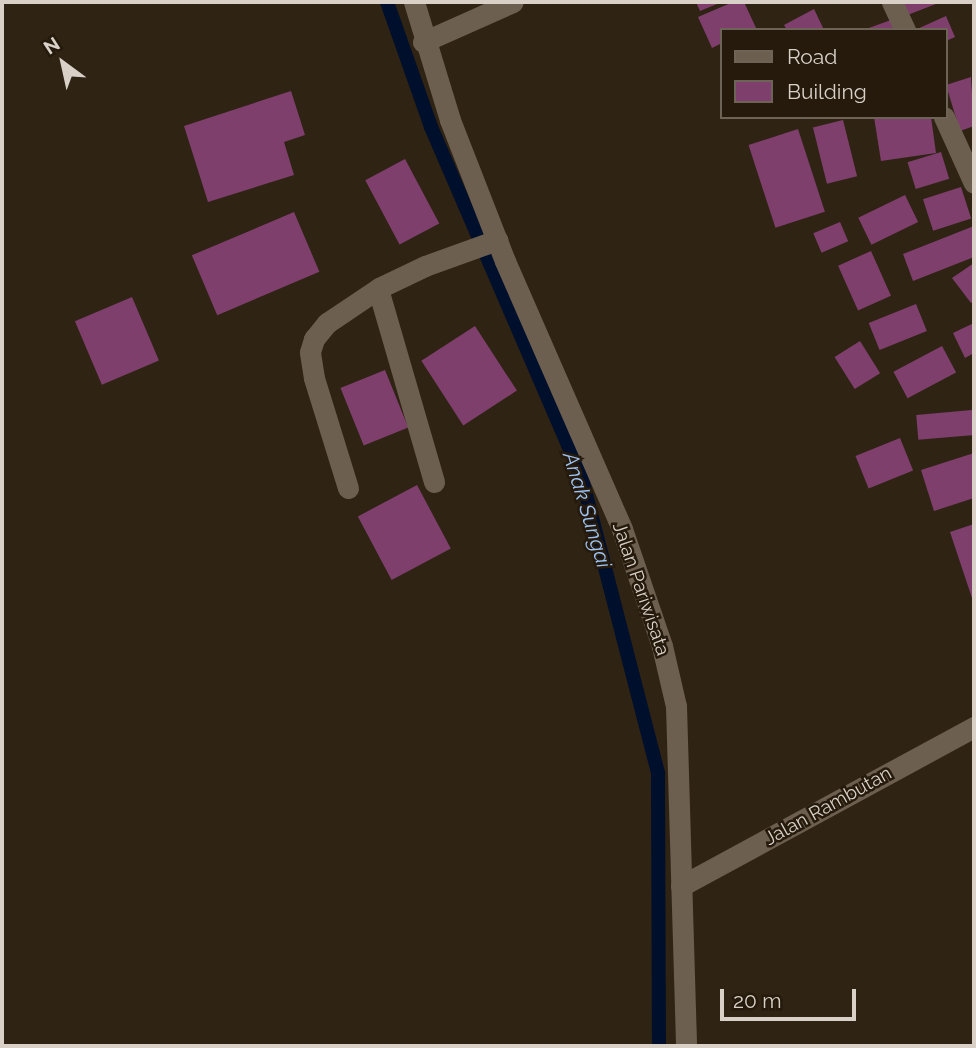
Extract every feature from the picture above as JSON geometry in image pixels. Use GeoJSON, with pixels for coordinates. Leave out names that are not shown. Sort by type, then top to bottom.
{"type":"FeatureCollection","features":[{"type":"Feature","properties":{"kind":"street","name":"Jalan Pariwisata"},"geometry":{"type":"LineString","coordinates":[[414,2],[423,42],[498,240],[622,529],[662,646],[676,706],[686,1046]]}},
{"type":"Feature","properties":{"kind":"street"},"geometry":{"type":"LineString","coordinates":[[423,42],[513,2]]}},
{"type":"Feature","properties":{"kind":"street"},"geometry":{"type":"LineString","coordinates":[[892,2],[904,28]]}},
{"type":"Feature","properties":{"kind":"street"},"geometry":{"type":"LineString","coordinates":[[945,119],[968,155],[974,183]]}},
{"type":"Feature","properties":{"kind":"street"},"geometry":{"type":"LineString","coordinates":[[348,488],[310,352],[327,323],[378,289],[425,266],[498,240]]}},
{"type":"Feature","properties":{"kind":"street"},"geometry":{"type":"LineString","coordinates":[[378,289],[434,482]]}},
{"type":"Feature","properties":{"kind":"street","name":"Jalan Rambutan"},"geometry":{"type":"LineString","coordinates":[[681,886],[974,727]]}},
{"type":"Feature","properties":{"kind":"building"},"geometry":{"type":"Polygon","coordinates":[[[696,2],[722,2],[700,11],[696,2]]]}},
{"type":"Feature","properties":{"kind":"building"},"geometry":{"type":"Polygon","coordinates":[[[733,2],[744,2],[756,28],[720,28],[720,44],[712,48],[698,17],[733,2]]]}},
{"type":"Feature","properties":{"kind":"building"},"geometry":{"type":"Polygon","coordinates":[[[899,2],[941,2],[905,16],[899,2]]]}},
{"type":"Feature","properties":{"kind":"building"},"geometry":{"type":"Polygon","coordinates":[[[814,9],[823,28],[786,28],[784,25],[814,9]]]}},
{"type":"Feature","properties":{"kind":"building"},"geometry":{"type":"Polygon","coordinates":[[[946,16],[955,37],[948,40],[948,28],[919,28],[946,16]]]}},
{"type":"Feature","properties":{"kind":"building"},"geometry":{"type":"Polygon","coordinates":[[[891,20],[893,28],[869,28],[891,20]]]}},
{"type":"Feature","properties":{"kind":"building"},"geometry":{"type":"Polygon","coordinates":[[[971,77],[974,126],[960,131],[948,84],[971,77]]]}},
{"type":"Feature","properties":{"kind":"building"},"geometry":{"type":"Polygon","coordinates":[[[291,91],[305,135],[284,142],[294,175],[208,202],[184,126],[291,91]]]}},
{"type":"Feature","properties":{"kind":"building"},"geometry":{"type":"Polygon","coordinates":[[[874,119],[931,119],[936,153],[881,161],[874,119]]]}},
{"type":"Feature","properties":{"kind":"building"},"geometry":{"type":"Polygon","coordinates":[[[843,120],[857,176],[827,184],[813,127],[843,120]]]}},
{"type":"Feature","properties":{"kind":"building"},"geometry":{"type":"Polygon","coordinates":[[[798,129],[825,212],[775,228],[749,145],[798,129]]]}},
{"type":"Feature","properties":{"kind":"building"},"geometry":{"type":"Polygon","coordinates":[[[941,152],[949,179],[916,189],[908,162],[941,152]]]}},
{"type":"Feature","properties":{"kind":"building"},"geometry":{"type":"Polygon","coordinates":[[[405,159],[439,223],[400,245],[365,180],[405,159]]]}},
{"type":"Feature","properties":{"kind":"building"},"geometry":{"type":"Polygon","coordinates":[[[961,187],[971,218],[933,231],[923,199],[961,187]]]}},
{"type":"Feature","properties":{"kind":"building"},"geometry":{"type":"Polygon","coordinates":[[[905,195],[918,222],[871,245],[858,218],[905,195]]]}},
{"type":"Feature","properties":{"kind":"building"},"geometry":{"type":"Polygon","coordinates":[[[294,212],[319,272],[217,315],[192,255],[294,212]]]}},
{"type":"Feature","properties":{"kind":"building"},"geometry":{"type":"Polygon","coordinates":[[[840,222],[848,241],[822,253],[813,233],[840,222]]]}},
{"type":"Feature","properties":{"kind":"building"},"geometry":{"type":"Polygon","coordinates":[[[974,226],[974,257],[913,281],[903,254],[974,226]]]}},
{"type":"Feature","properties":{"kind":"building"},"geometry":{"type":"Polygon","coordinates":[[[871,251],[891,296],[858,310],[838,266],[871,251]]]}},
{"type":"Feature","properties":{"kind":"building"},"geometry":{"type":"Polygon","coordinates":[[[974,263],[974,301],[971,303],[952,278],[974,263]]]}},
{"type":"Feature","properties":{"kind":"building"},"geometry":{"type":"Polygon","coordinates":[[[132,297],[159,361],[102,385],[75,321],[132,297]]]}},
{"type":"Feature","properties":{"kind":"building"},"geometry":{"type":"Polygon","coordinates":[[[916,304],[927,331],[880,350],[869,323],[916,304]]]}},
{"type":"Feature","properties":{"kind":"building"},"geometry":{"type":"Polygon","coordinates":[[[974,323],[974,353],[965,358],[953,333],[974,323]]]}},
{"type":"Feature","properties":{"kind":"building"},"geometry":{"type":"Polygon","coordinates":[[[475,326],[517,391],[463,425],[421,361],[475,326]]]}},
{"type":"Feature","properties":{"kind":"building"},"geometry":{"type":"Polygon","coordinates":[[[860,341],[880,373],[855,389],[835,357],[860,341]]]}},
{"type":"Feature","properties":{"kind":"building"},"geometry":{"type":"Polygon","coordinates":[[[942,346],[956,372],[908,398],[893,372],[942,346]]]}},
{"type":"Feature","properties":{"kind":"building"},"geometry":{"type":"Polygon","coordinates":[[[385,370],[408,427],[364,445],[340,388],[385,370]]]}},
{"type":"Feature","properties":{"kind":"building"},"geometry":{"type":"Polygon","coordinates":[[[972,410],[974,435],[918,440],[916,415],[972,410]]]}},
{"type":"Feature","properties":{"kind":"building"},"geometry":{"type":"Polygon","coordinates":[[[900,438],[913,470],[869,488],[855,456],[900,438]]]}},
{"type":"Feature","properties":{"kind":"building"},"geometry":{"type":"Polygon","coordinates":[[[974,453],[974,498],[934,511],[921,470],[974,453]]]}},
{"type":"Feature","properties":{"kind":"building"},"geometry":{"type":"Polygon","coordinates":[[[417,485],[451,549],[392,580],[358,516],[417,485]]]}},
{"type":"Feature","properties":{"kind":"building"},"geometry":{"type":"Polygon","coordinates":[[[974,524],[974,604],[950,532],[974,524]]]}},
{"type":"Feature","properties":{"kind":"waterway","name":"Anak Sungai"},"geometry":{"type":"LineString","coordinates":[[387,2],[431,127],[581,475],[658,773],[659,1046]]}}]}
